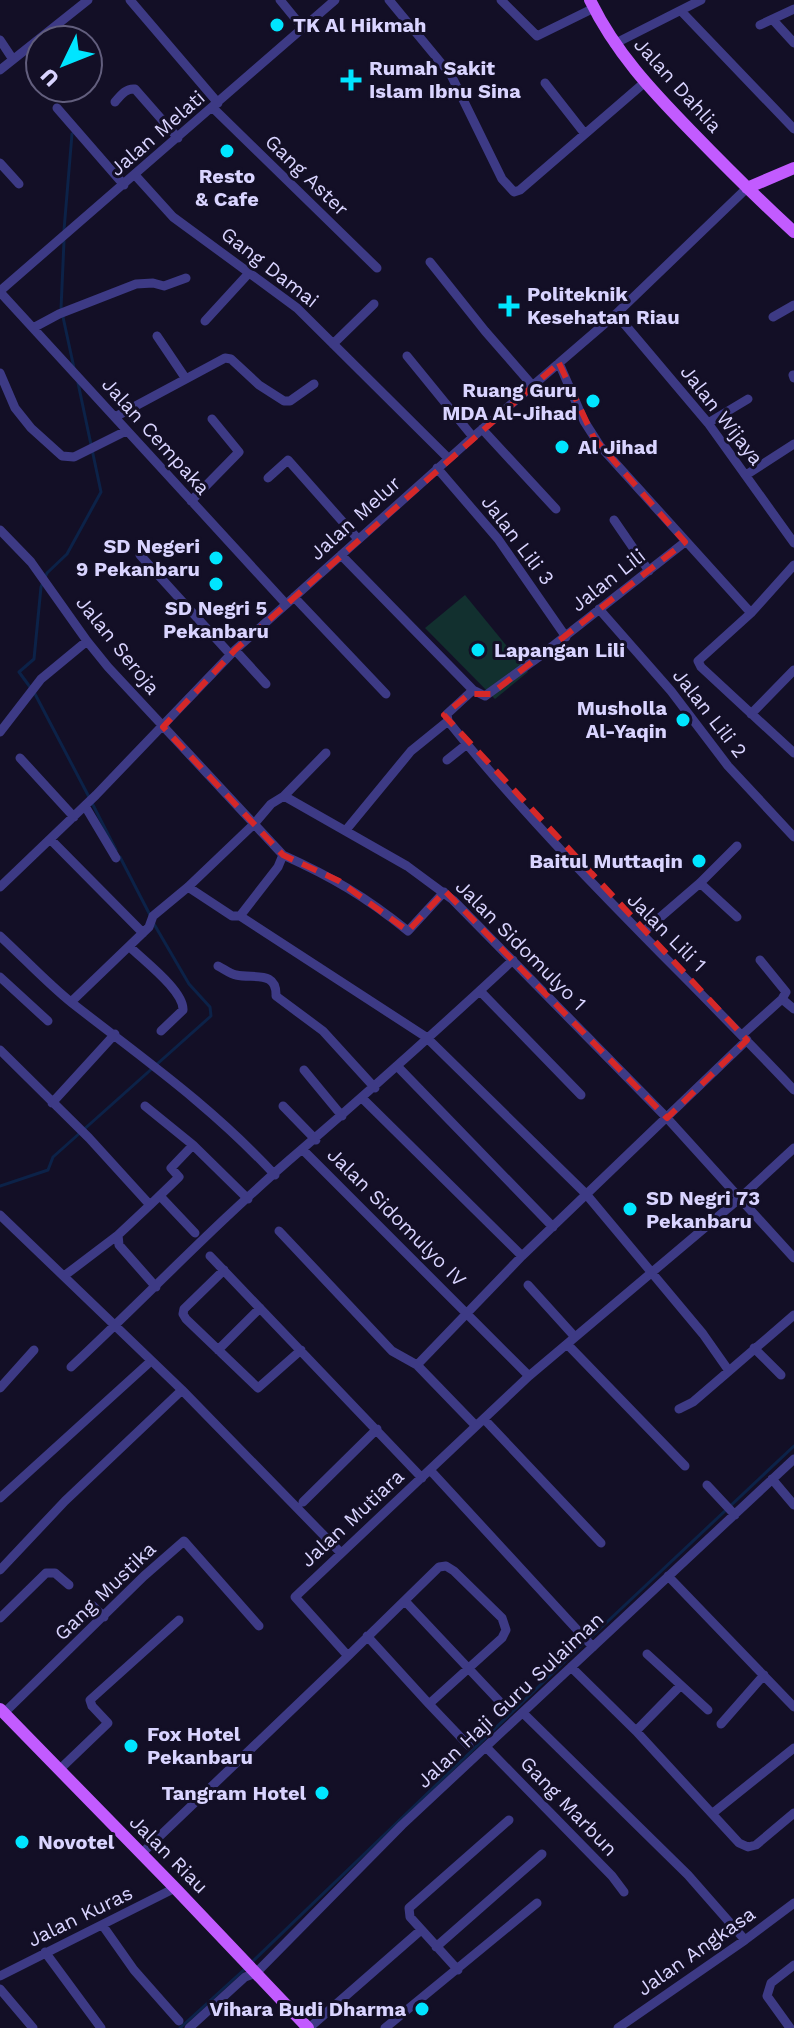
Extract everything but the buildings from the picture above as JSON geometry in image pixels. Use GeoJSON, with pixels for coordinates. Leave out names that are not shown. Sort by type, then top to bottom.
{"type":"FeatureCollection","features":[{"type":"Feature","properties":{"kind":"main road","name":"Jalan Dahlia"},"geometry":{"type":"LineString","coordinates":[[592,4],[614,44],[644,83],[794,232]]}},
{"type":"Feature","properties":{"kind":"main road"},"geometry":{"type":"LineString","coordinates":[[747,188],[794,168]]}},
{"type":"Feature","properties":{"kind":"main road","name":"Jalan Riau"},"geometry":{"type":"LineString","coordinates":[[2,1711],[308,2028]]}},
{"type":"Feature","properties":{"kind":"street"},"geometry":{"type":"LineString","coordinates":[[0,70],[88,0]]}},
{"type":"Feature","properties":{"kind":"street","name":"Gang Aster"},"geometry":{"type":"LineString","coordinates":[[130,0],[215,105],[377,268]]}},
{"type":"Feature","properties":{"kind":"street"},"geometry":{"type":"LineString","coordinates":[[280,0],[303,28]]}},
{"type":"Feature","properties":{"kind":"street","name":"Jalan Melati"},"geometry":{"type":"LineString","coordinates":[[0,291],[335,0]]}},
{"type":"Feature","properties":{"kind":"street"},"geometry":{"type":"LineString","coordinates":[[389,0],[451,75],[509,189],[514,192],[644,83]]}},
{"type":"Feature","properties":{"kind":"street"},"geometry":{"type":"LineString","coordinates":[[501,0],[537,36],[592,4]]}},
{"type":"Feature","properties":{"kind":"street"},"geometry":{"type":"LineString","coordinates":[[614,44],[701,0]]}},
{"type":"Feature","properties":{"kind":"street"},"geometry":{"type":"LineString","coordinates":[[760,25],[794,9]]}},
{"type":"Feature","properties":{"kind":"street"},"geometry":{"type":"LineString","coordinates":[[681,11],[794,129]]}},
{"type":"Feature","properties":{"kind":"street"},"geometry":{"type":"LineString","coordinates":[[773,20],[794,43]]}},
{"type":"Feature","properties":{"kind":"street"},"geometry":{"type":"LineString","coordinates":[[0,40],[12,58]]}},
{"type":"Feature","properties":{"kind":"street"},"geometry":{"type":"LineString","coordinates":[[545,83],[585,134]]}},
{"type":"Feature","properties":{"kind":"street"},"geometry":{"type":"LineString","coordinates":[[115,102],[123,92],[135,89],[178,138]]}},
{"type":"Feature","properties":{"kind":"street"},"geometry":{"type":"LineString","coordinates":[[57,108],[124,185]]}},
{"type":"Feature","properties":{"kind":"street"},"geometry":{"type":"LineString","coordinates":[[0,163],[19,184]]}},
{"type":"Feature","properties":{"kind":"street","name":"Gang Damai"},"geometry":{"type":"LineString","coordinates":[[135,175],[173,217],[297,308],[448,458]]}},
{"type":"Feature","properties":{"kind":"street","name":"Jalan Melur"},"geometry":{"type":"LineString","coordinates":[[0,887],[96,795],[233,652],[448,458],[616,314],[747,188]]}},
{"type":"Feature","properties":{"kind":"street"},"geometry":{"type":"LineString","coordinates":[[430,262],[532,385]]}},
{"type":"Feature","properties":{"kind":"street"},"geometry":{"type":"LineString","coordinates":[[205,321],[249,273]]}},
{"type":"Feature","properties":{"kind":"street"},"geometry":{"type":"LineString","coordinates":[[33,328],[59,314],[136,284],[164,286],[186,278]]}},
{"type":"Feature","properties":{"kind":"street","name":"Jalan Cempaka"},"geometry":{"type":"LineString","coordinates":[[0,291],[286,604]]}},
{"type":"Feature","properties":{"kind":"street"},"geometry":{"type":"LineString","coordinates":[[333,344],[374,304]]}},
{"type":"Feature","properties":{"kind":"street"},"geometry":{"type":"LineString","coordinates":[[773,317],[794,305]]}},
{"type":"Feature","properties":{"kind":"street","name":"Jalan Wijaya"},"geometry":{"type":"LineString","coordinates":[[616,314],[708,423],[794,543]]}},
{"type":"Feature","properties":{"kind":"street"},"geometry":{"type":"LineString","coordinates":[[157,336],[186,379]]}},
{"type":"Feature","properties":{"kind":"street"},"geometry":{"type":"LineString","coordinates":[[407,356],[473,437]]}},
{"type":"Feature","properties":{"kind":"street"},"geometry":{"type":"LineString","coordinates":[[115,417],[228,357],[259,385],[284,401],[290,401],[314,384]]}},
{"type":"Feature","properties":{"kind":"street"},"geometry":{"type":"LineString","coordinates":[[559,363],[594,438],[751,613]]}},
{"type":"Feature","properties":{"kind":"street"},"geometry":{"type":"LineString","coordinates":[[0,373],[15,408],[31,428],[62,456],[74,457],[126,431]]}},
{"type":"Feature","properties":{"kind":"street"},"geometry":{"type":"LineString","coordinates":[[708,423],[748,399]]}},
{"type":"Feature","properties":{"kind":"street"},"geometry":{"type":"LineString","coordinates":[[191,501],[239,452],[212,419]]}},
{"type":"Feature","properties":{"kind":"street"},"geometry":{"type":"LineString","coordinates":[[482,429],[556,509]]}},
{"type":"Feature","properties":{"kind":"street"},"geometry":{"type":"LineString","coordinates":[[746,475],[794,444]]}},
{"type":"Feature","properties":{"kind":"street"},"geometry":{"type":"LineString","coordinates":[[268,478],[289,461],[358,539]]}},
{"type":"Feature","properties":{"kind":"street","name":"Jalan Lili 3"},"geometry":{"type":"LineString","coordinates":[[437,468],[498,539],[566,637]]}},
{"type":"Feature","properties":{"kind":"street"},"geometry":{"type":"LineString","coordinates":[[614,520],[649,571]]}},
{"type":"Feature","properties":{"kind":"street","name":"Jalan Seroja"},"geometry":{"type":"LineString","coordinates":[[0,530],[40,574],[87,641],[283,855]]}},
{"type":"Feature","properties":{"kind":"street","name":"Jalan Lili"},"geometry":{"type":"LineString","coordinates":[[473,690],[479,695],[491,694],[685,542]]}},
{"type":"Feature","properties":{"kind":"street"},"geometry":{"type":"LineString","coordinates":[[140,555],[266,684]]}},
{"type":"Feature","properties":{"kind":"street"},"geometry":{"type":"LineString","coordinates":[[341,555],[473,690],[447,714],[448,721],[411,751],[346,830]]}},
{"type":"Feature","properties":{"kind":"street"},"geometry":{"type":"LineString","coordinates":[[793,751],[698,661],[751,613],[794,565]]}},
{"type":"Feature","properties":{"kind":"street"},"geometry":{"type":"LineString","coordinates":[[294,597],[386,694]]}},
{"type":"Feature","properties":{"kind":"street","name":"Jalan Lili 2"},"geometry":{"type":"LineString","coordinates":[[599,609],[671,691],[728,766],[794,837]]}},
{"type":"Feature","properties":{"kind":"street"},"geometry":{"type":"LineString","coordinates":[[0,732],[37,683],[76,647],[87,641]]}},
{"type":"Feature","properties":{"kind":"street"},"geometry":{"type":"LineString","coordinates":[[751,714],[794,670]]}},
{"type":"Feature","properties":{"kind":"street","name":"Jalan Lili 1"},"geometry":{"type":"LineString","coordinates":[[448,721],[642,933],[793,1087]]}},
{"type":"Feature","properties":{"kind":"street"},"geometry":{"type":"LineString","coordinates":[[447,760],[467,744]]}},
{"type":"Feature","properties":{"kind":"street"},"geometry":{"type":"LineString","coordinates":[[71,1002],[130,947],[146,930],[153,916],[188,887],[326,753]]}},
{"type":"Feature","properties":{"kind":"street"},"geometry":{"type":"LineString","coordinates":[[20,758],[74,817]]}},
{"type":"Feature","properties":{"kind":"street","name":"Jalan Sidomulyo 1"},"geometry":{"type":"LineString","coordinates":[[284,796],[407,866],[444,892],[667,1118],[794,1258]]}},
{"type":"Feature","properties":{"kind":"street"},"geometry":{"type":"LineString","coordinates":[[86,804],[116,858]]}},
{"type":"Feature","properties":{"kind":"street"},"geometry":{"type":"LineString","coordinates":[[51,840],[146,930]]}},
{"type":"Feature","properties":{"kind":"street"},"geometry":{"type":"LineString","coordinates":[[642,933],[737,846]]}},
{"type":"Feature","properties":{"kind":"street"},"geometry":{"type":"LineString","coordinates":[[240,916],[278,867],[283,855],[339,881],[375,904],[408,931],[444,892]]}},
{"type":"Feature","properties":{"kind":"street"},"geometry":{"type":"LineString","coordinates":[[700,883],[737,917]]}},
{"type":"Feature","properties":{"kind":"street"},"geometry":{"type":"LineString","coordinates":[[188,887],[232,916],[240,916],[426,1037],[586,1194],[703,1334],[729,1371]]}},
{"type":"Feature","properties":{"kind":"street"},"geometry":{"type":"LineString","coordinates":[[0,936],[71,1002],[154,1064],[223,1122],[275,1175]]}},
{"type":"Feature","properties":{"kind":"street"},"geometry":{"type":"LineString","coordinates":[[130,947],[175,990],[182,1001],[183,1010],[161,1031]]}},
{"type":"Feature","properties":{"kind":"street"},"geometry":{"type":"LineString","coordinates":[[71,1367],[302,1149],[375,1088],[426,1037],[513,960]]}},
{"type":"Feature","properties":{"kind":"street"},"geometry":{"type":"LineString","coordinates":[[417,1365],[467,1311],[667,1118],[782,999],[785,987],[760,960]]}},
{"type":"Feature","properties":{"kind":"street"},"geometry":{"type":"LineString","coordinates":[[218,966],[234,975],[264,976],[271,980],[276,987],[276,996],[323,1031],[375,1088]]}},
{"type":"Feature","properties":{"kind":"street"},"geometry":{"type":"LineString","coordinates":[[0,977],[48,1021]]}},
{"type":"Feature","properties":{"kind":"street"},"geometry":{"type":"LineString","coordinates":[[480,991],[581,1095]]}},
{"type":"Feature","properties":{"kind":"street"},"geometry":{"type":"LineString","coordinates":[[782,999],[794,1009]]}},
{"type":"Feature","properties":{"kind":"street"},"geometry":{"type":"LineString","coordinates":[[52,1103],[115,1034]]}},
{"type":"Feature","properties":{"kind":"street"},"geometry":{"type":"LineString","coordinates":[[0,1050],[74,1122],[150,1205]]}},
{"type":"Feature","properties":{"kind":"street"},"geometry":{"type":"LineString","coordinates":[[398,1067],[553,1227]]}},
{"type":"Feature","properties":{"kind":"street"},"geometry":{"type":"LineString","coordinates":[[304,1070],[342,1116]]}},
{"type":"Feature","properties":{"kind":"street"},"geometry":{"type":"LineString","coordinates":[[362,1098],[522,1256]]}},
{"type":"Feature","properties":{"kind":"street"},"geometry":{"type":"LineString","coordinates":[[145,1106],[193,1145],[248,1199]]}},
{"type":"Feature","properties":{"kind":"street"},"geometry":{"type":"LineString","coordinates":[[283,1106],[316,1140]]}},
{"type":"Feature","properties":{"kind":"street"},"geometry":{"type":"LineString","coordinates":[[64,1276],[118,1235],[179,1177],[171,1168],[193,1145]]}},
{"type":"Feature","properties":{"kind":"street","name":"Jalan Mutiara"},"geometry":{"type":"LineString","coordinates":[[348,1656],[295,1597],[529,1376],[740,1198],[794,1148]]}},
{"type":"Feature","properties":{"kind":"street","name":"Jalan Sidomulyo IV"},"geometry":{"type":"LineString","coordinates":[[302,1149],[467,1311]]}},
{"type":"Feature","properties":{"kind":"street"},"geometry":{"type":"LineString","coordinates":[[160,1196],[195,1233]]}},
{"type":"Feature","properties":{"kind":"street"},"geometry":{"type":"LineString","coordinates":[[0,1215],[182,1390],[341,1553]]}},
{"type":"Feature","properties":{"kind":"street"},"geometry":{"type":"LineString","coordinates":[[279,1231],[392,1351],[417,1365],[480,1422],[601,1543]]}},
{"type":"Feature","properties":{"kind":"street"},"geometry":{"type":"LineString","coordinates":[[118,1235],[119,1245],[156,1287]]}},
{"type":"Feature","properties":{"kind":"street"},"geometry":{"type":"LineString","coordinates":[[210,1256],[422,1478]]}},
{"type":"Feature","properties":{"kind":"street"},"geometry":{"type":"LineString","coordinates":[[224,1270],[184,1309],[183,1314],[258,1388],[301,1350]]}},
{"type":"Feature","properties":{"kind":"street"},"geometry":{"type":"LineString","coordinates":[[528,1285],[571,1341],[685,1466]]}},
{"type":"Feature","properties":{"kind":"street"},"geometry":{"type":"LineString","coordinates":[[218,1350],[260,1308]]}},
{"type":"Feature","properties":{"kind":"street"},"geometry":{"type":"LineString","coordinates":[[467,1311],[529,1376]]}},
{"type":"Feature","properties":{"kind":"street"},"geometry":{"type":"LineString","coordinates":[[679,1409],[693,1402],[794,1315]]}},
{"type":"Feature","properties":{"kind":"street"},"geometry":{"type":"LineString","coordinates":[[754,1348],[781,1375]]}},
{"type":"Feature","properties":{"kind":"street"},"geometry":{"type":"LineString","coordinates":[[0,1388],[34,1350]]}},
{"type":"Feature","properties":{"kind":"street"},"geometry":{"type":"LineString","coordinates":[[0,1498],[151,1361]]}},
{"type":"Feature","properties":{"kind":"street"},"geometry":{"type":"LineString","coordinates":[[0,1570],[65,1501],[182,1390]]}},
{"type":"Feature","properties":{"kind":"street"},"geometry":{"type":"LineString","coordinates":[[303,1502],[377,1429]]}},
{"type":"Feature","properties":{"kind":"street","name":"Jalan Haji Guru Sulaiman"},"geometry":{"type":"LineString","coordinates":[[189,2028],[794,1459]]}},
{"type":"Feature","properties":{"kind":"street"},"geometry":{"type":"LineString","coordinates":[[430,1470],[593,1647]]}},
{"type":"Feature","properties":{"kind":"street"},"geometry":{"type":"LineString","coordinates":[[772,1479],[794,1505]]}},
{"type":"Feature","properties":{"kind":"street"},"geometry":{"type":"LineString","coordinates":[[707,1485],[735,1515]]}},
{"type":"Feature","properties":{"kind":"street","name":"Gang Mustika"},"geometry":{"type":"LineString","coordinates":[[2,1711],[185,1541],[259,1626]]}},
{"type":"Feature","properties":{"kind":"street"},"geometry":{"type":"LineString","coordinates":[[141,1854],[439,1567],[446,1566],[502,1618],[506,1630],[502,1638],[429,1704]]}},
{"type":"Feature","properties":{"kind":"street"},"geometry":{"type":"LineString","coordinates":[[0,1618],[46,1573],[55,1573],[69,1585]]}},
{"type":"Feature","properties":{"kind":"street"},"geometry":{"type":"LineString","coordinates":[[668,1576],[794,1707]]}},
{"type":"Feature","properties":{"kind":"street"},"geometry":{"type":"LineString","coordinates":[[405,1601],[502,1704]]}},
{"type":"Feature","properties":{"kind":"street"},"geometry":{"type":"LineString","coordinates":[[93,1606],[104,1617]]}},
{"type":"Feature","properties":{"kind":"street"},"geometry":{"type":"LineString","coordinates":[[59,1770],[108,1723],[90,1700],[179,1620]]}},
{"type":"Feature","properties":{"kind":"street"},"geometry":{"type":"LineString","coordinates":[[367,1636],[469,1746]]}},
{"type":"Feature","properties":{"kind":"street"},"geometry":{"type":"LineString","coordinates":[[647,1654],[708,1710]]}},
{"type":"Feature","properties":{"kind":"street"},"geometry":{"type":"LineString","coordinates":[[571,1667],[636,1731],[739,1843],[748,1847],[756,1845],[794,1813]]}},
{"type":"Feature","properties":{"kind":"street"},"geometry":{"type":"LineString","coordinates":[[721,1724],[764,1675]]}},
{"type":"Feature","properties":{"kind":"street"},"geometry":{"type":"LineString","coordinates":[[636,1731],[680,1686]]}},
{"type":"Feature","properties":{"kind":"street"},"geometry":{"type":"LineString","coordinates":[[523,1713],[688,1875],[745,1940]]}},
{"type":"Feature","properties":{"kind":"street","name":"Gang Marbun"},"geometry":{"type":"LineString","coordinates":[[486,1747],[624,1892]]}},
{"type":"Feature","properties":{"kind":"street"},"geometry":{"type":"LineString","coordinates":[[713,1813],[794,1748]]}},
{"type":"Feature","properties":{"kind":"street"},"geometry":{"type":"LineString","coordinates":[[458,1970],[408,1914],[411,1906],[509,1820]]}},
{"type":"Feature","properties":{"kind":"street"},"geometry":{"type":"LineString","coordinates":[[436,1947],[542,1854]]}},
{"type":"Feature","properties":{"kind":"street","name":"Jalan Kuras"},"geometry":{"type":"LineString","coordinates":[[0,1976],[175,1888]]}},
{"type":"Feature","properties":{"kind":"street"},"geometry":{"type":"LineString","coordinates":[[385,2028],[537,1903]]}},
{"type":"Feature","properties":{"kind":"street","name":"Jalan Angkasa"},"geometry":{"type":"LineString","coordinates":[[618,2028],[794,1903]]}},
{"type":"Feature","properties":{"kind":"street"},"geometry":{"type":"LineString","coordinates":[[103,1926],[134,1970],[179,2021]]}},
{"type":"Feature","properties":{"kind":"street"},"geometry":{"type":"LineString","coordinates":[[308,2028],[421,1930]]}},
{"type":"Feature","properties":{"kind":"street"},"geometry":{"type":"LineString","coordinates":[[45,1952],[101,2028]]}},
{"type":"Feature","properties":{"kind":"street"},"geometry":{"type":"LineString","coordinates":[[790,2028],[767,1996],[771,1983],[794,1965]]}},
{"type":"Feature","properties":{"kind":"street"},"geometry":{"type":"LineString","coordinates":[[0,1989],[33,2028]]}},
{"type":"Feature","properties":{"kind":"highlighted area"},"geometry":{"type":"Polygon","coordinates":[[[559,363],[594,438],[685,542],[491,694],[469,694],[444,715],[747,1040],[667,1118],[445,891],[408,931],[339,881],[283,855],[163,727],[235,650],[559,363]]]}},
{"type":"Feature","properties":{"kind":"green space","name":"Lapangan Lili"},"geometry":{"type":"Polygon","coordinates":[[[465,595],[528,672],[495,699],[425,628],[465,595]]]}},
{"type":"Feature","properties":{"kind":"waterway"},"geometry":{"type":"LineString","coordinates":[[64,230],[72,134]]}},
{"type":"Feature","properties":{"kind":"waterway"},"geometry":{"type":"LineString","coordinates":[[61,309],[64,241]]}},
{"type":"Feature","properties":{"kind":"waterway"},"geometry":{"type":"LineString","coordinates":[[63,317],[74,368]]}},
{"type":"Feature","properties":{"kind":"waterway"},"geometry":{"type":"LineString","coordinates":[[30,687],[19,672],[34,659],[41,587],[47,573],[67,554],[101,492],[78,383]]}},
{"type":"Feature","properties":{"kind":"waterway"},"geometry":{"type":"LineString","coordinates":[[35,694],[89,797]]}},
{"type":"Feature","properties":{"kind":"waterway"},"geometry":{"type":"LineString","coordinates":[[92,803],[116,850]]}},
{"type":"Feature","properties":{"kind":"waterway"},"geometry":{"type":"LineString","coordinates":[[120,857],[151,917]]}},
{"type":"Feature","properties":{"kind":"waterway"},"geometry":{"type":"LineString","coordinates":[[0,1186],[48,1170],[53,1157],[211,1016],[210,1007],[189,984],[154,924]]}},
{"type":"Feature","properties":{"kind":"waterway"},"geometry":{"type":"LineString","coordinates":[[590,1638],[794,1446]]}},
{"type":"Feature","properties":{"kind":"waterway"},"geometry":{"type":"LineString","coordinates":[[252,1962],[584,1643]]}},
{"type":"Feature","properties":{"kind":"waterway"},"geometry":{"type":"LineString","coordinates":[[180,2028],[247,1967]]}},
{"type":"Feature","properties":{"kind":"place","name":"TK Al Hikmah"},"geometry":{"type":"Point","coordinates":[277,25]}},
{"type":"Feature","properties":{"kind":"place","name":"Rumah Sakit Islam Ibnu Sina"},"geometry":{"type":"Point","coordinates":[351,80]}},
{"type":"Feature","properties":{"kind":"place","name":"Resto & Cafe"},"geometry":{"type":"Point","coordinates":[227,151]}},
{"type":"Feature","properties":{"kind":"place","name":"Politeknik Kesehatan Riau"},"geometry":{"type":"Point","coordinates":[509,306]}},
{"type":"Feature","properties":{"kind":"place","name":"Ruang Guru MDA Al-Jihad"},"geometry":{"type":"Point","coordinates":[593,401]}},
{"type":"Feature","properties":{"kind":"place","name":"Al Jihad"},"geometry":{"type":"Point","coordinates":[562,447]}},
{"type":"Feature","properties":{"kind":"place","name":"SD Negeri 9 Pekanbaru"},"geometry":{"type":"Point","coordinates":[216,558]}},
{"type":"Feature","properties":{"kind":"place","name":"SD Negri 5 Pekanbaru"},"geometry":{"type":"Point","coordinates":[216,584]}},
{"type":"Feature","properties":{"kind":"place","name":"Lapangan Lili"},"geometry":{"type":"Point","coordinates":[478,650]}},
{"type":"Feature","properties":{"kind":"place","name":"Musholla Al-Yaqin"},"geometry":{"type":"Point","coordinates":[683,720]}},
{"type":"Feature","properties":{"kind":"place","name":"Baitul Muttaqin"},"geometry":{"type":"Point","coordinates":[699,861]}},
{"type":"Feature","properties":{"kind":"place","name":"SD Negri 73 Pekanbaru"},"geometry":{"type":"Point","coordinates":[630,1209]}},
{"type":"Feature","properties":{"kind":"place","name":"Fox Hotel Pekanbaru"},"geometry":{"type":"Point","coordinates":[131,1746]}},
{"type":"Feature","properties":{"kind":"place","name":"Tangram Hotel"},"geometry":{"type":"Point","coordinates":[322,1793]}},
{"type":"Feature","properties":{"kind":"place","name":"Novotel"},"geometry":{"type":"Point","coordinates":[22,1842]}},
{"type":"Feature","properties":{"kind":"place","name":"Vihara Budi Dharma"},"geometry":{"type":"Point","coordinates":[422,2009]}}]}
